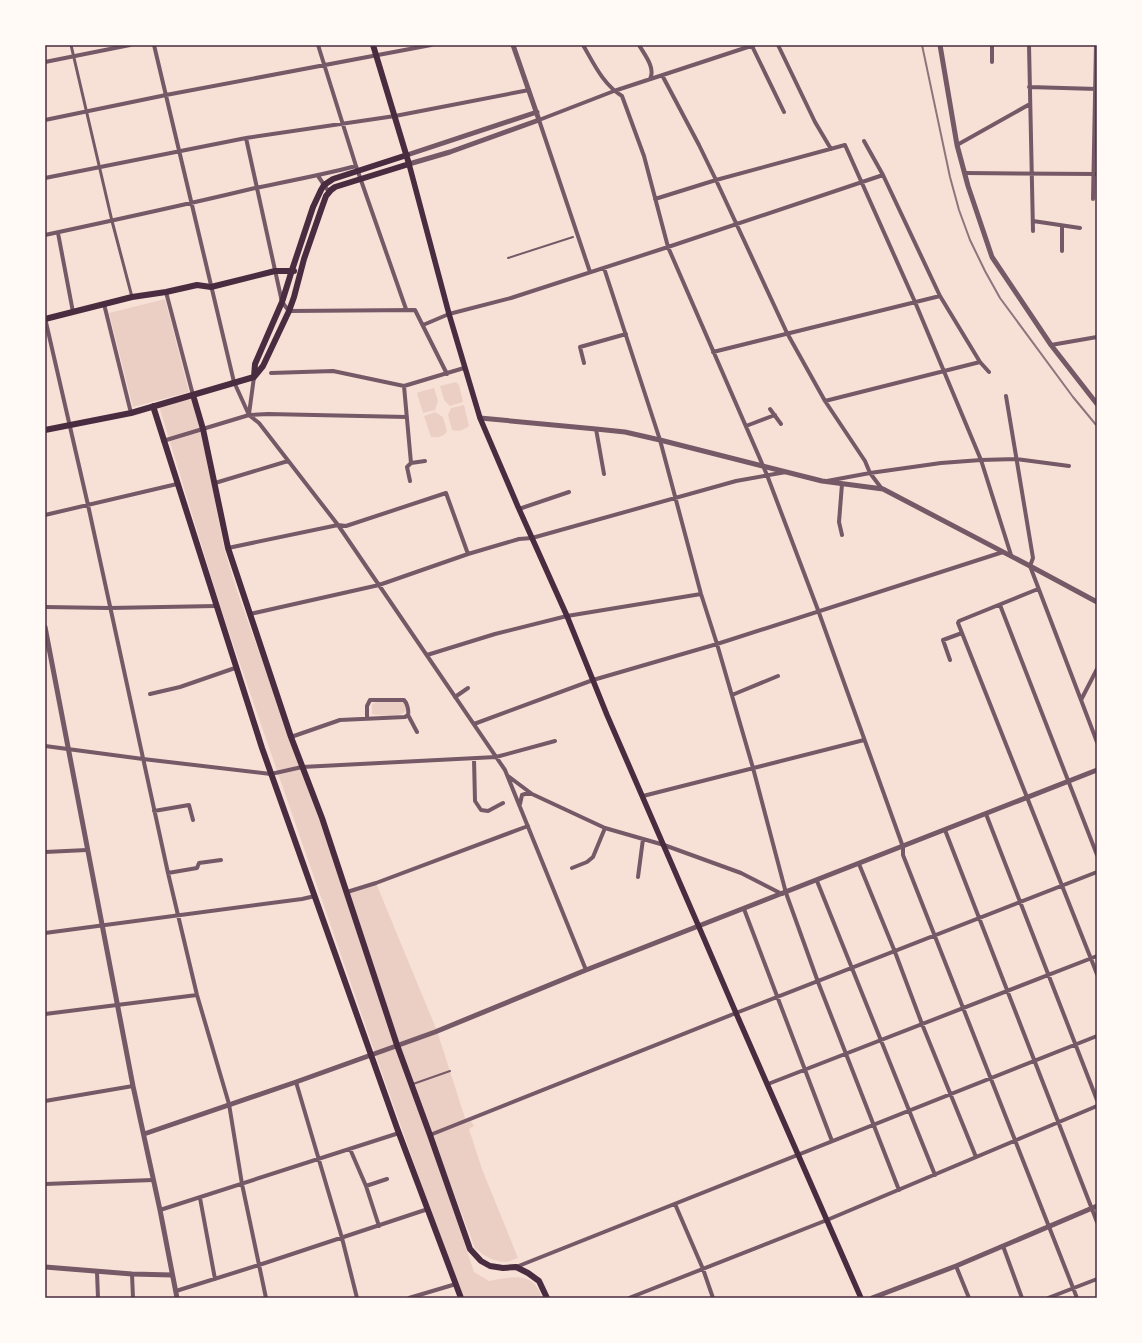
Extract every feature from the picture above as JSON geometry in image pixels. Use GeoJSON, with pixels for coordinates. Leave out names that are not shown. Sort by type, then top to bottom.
{"type":"FeatureCollection","features":[{"type":"Feature","properties":{"kind":"main road"},"geometry":{"type":"LineString","coordinates":[[373,45],[407,155],[449,314],[480,418],[567,616],[736,1013],[861,1298]]}},
{"type":"Feature","properties":{"kind":"main road"},"geometry":{"type":"LineString","coordinates":[[254,377],[255,364],[282,302],[300,244],[318,194],[324,186],[333,179],[356,168],[407,155]]}},
{"type":"Feature","properties":{"kind":"main road"},"geometry":{"type":"LineString","coordinates":[[45,430],[131,413],[254,377],[263,366],[289,311],[315,225],[329,192],[335,187],[343,184],[409,164]]}},
{"type":"Feature","properties":{"kind":"main road"},"geometry":{"type":"LineString","coordinates":[[341,176],[343,184]]}},
{"type":"Feature","properties":{"kind":"main road"},"geometry":{"type":"LineString","coordinates":[[313,207],[321,210]]}},
{"type":"Feature","properties":{"kind":"main road"},"geometry":{"type":"LineString","coordinates":[[308,222],[315,225]]}},
{"type":"Feature","properties":{"kind":"main road"},"geometry":{"type":"LineString","coordinates":[[304,234],[312,236]]}},
{"type":"Feature","properties":{"kind":"main road"},"geometry":{"type":"LineString","coordinates":[[300,244],[308,247]]}},
{"type":"Feature","properties":{"kind":"main road"},"geometry":{"type":"LineString","coordinates":[[296,257],[304,259]]}},
{"type":"Feature","properties":{"kind":"main road"},"geometry":{"type":"LineString","coordinates":[[45,319],[132,297],[197,286],[211,286],[275,271],[292,270],[301,272]]}},
{"type":"Feature","properties":{"kind":"main road"},"geometry":{"type":"LineString","coordinates":[[193,395],[203,429],[228,548],[302,767],[347,892],[397,1045],[470,1249],[481,1261],[490,1266],[503,1268],[516,1267],[528,1273],[539,1281],[547,1298]]}},
{"type":"Feature","properties":{"kind":"main road"},"geometry":{"type":"LineString","coordinates":[[153,406],[235,668],[271,774],[292,829],[371,1054],[461,1298]]}},
{"type":"Feature","properties":{"kind":"street"},"geometry":{"type":"LineString","coordinates":[[71,45],[112,221],[132,297]]}},
{"type":"Feature","properties":{"kind":"street"},"geometry":{"type":"LineString","coordinates":[[45,62],[130,45]]}},
{"type":"Feature","properties":{"kind":"street"},"geometry":{"type":"LineString","coordinates":[[154,45],[234,382],[249,415],[259,423],[338,525],[508,776],[586,970]]}},
{"type":"Feature","properties":{"kind":"street"},"geometry":{"type":"LineString","coordinates":[[318,45],[356,168],[406,309]]}},
{"type":"Feature","properties":{"kind":"street"},"geometry":{"type":"LineString","coordinates":[[45,120],[166,95],[431,45]]}},
{"type":"Feature","properties":{"kind":"street"},"geometry":{"type":"LineString","coordinates":[[513,45],[537,112],[590,272]]}},
{"type":"Feature","properties":{"kind":"street"},"geometry":{"type":"LineString","coordinates":[[583,45],[602,77],[622,96],[644,156],[668,248],[767,475],[818,610],[903,847],[903,855],[1077,1298]]}},
{"type":"Feature","properties":{"kind":"street"},"geometry":{"type":"LineString","coordinates":[[639,45],[652,70],[650,79]]}},
{"type":"Feature","properties":{"kind":"street"},"geometry":{"type":"LineString","coordinates":[[409,164],[450,152],[539,120],[614,90],[753,45],[784,112]]}},
{"type":"Feature","properties":{"kind":"street"},"geometry":{"type":"LineString","coordinates":[[778,45],[815,122],[831,149]]}},
{"type":"Feature","properties":{"kind":"street"},"geometry":{"type":"LineString","coordinates":[[940,45],[958,145],[965,173],[992,257],[1051,345],[1097,404]]}},
{"type":"Feature","properties":{"kind":"street"},"geometry":{"type":"LineString","coordinates":[[992,45],[992,62]]}},
{"type":"Feature","properties":{"kind":"street"},"geometry":{"type":"LineString","coordinates":[[1029,45],[1033,231]]}},
{"type":"Feature","properties":{"kind":"street"},"geometry":{"type":"LineString","coordinates":[[1093,199],[1095,174],[1096,45]]}},
{"type":"Feature","properties":{"kind":"street"},"geometry":{"type":"LineString","coordinates":[[662,75],[700,146],[787,333],[825,401],[865,461],[870,473],[883,490]]}},
{"type":"Feature","properties":{"kind":"street"},"geometry":{"type":"LineString","coordinates":[[1029,87],[1096,88]]}},
{"type":"Feature","properties":{"kind":"street"},"geometry":{"type":"LineString","coordinates":[[45,178],[179,150],[246,138],[395,116],[529,90]]}},
{"type":"Feature","properties":{"kind":"street"},"geometry":{"type":"LineString","coordinates":[[958,145],[1030,104]]}},
{"type":"Feature","properties":{"kind":"street"},"geometry":{"type":"LineString","coordinates":[[407,155],[537,112]]}},
{"type":"Feature","properties":{"kind":"street"},"geometry":{"type":"LineString","coordinates":[[246,138],[282,302],[289,311],[415,310],[447,374]]}},
{"type":"Feature","properties":{"kind":"street"},"geometry":{"type":"LineString","coordinates":[[864,141],[883,175],[940,296],[980,362],[989,372]]}},
{"type":"Feature","properties":{"kind":"street"},"geometry":{"type":"LineString","coordinates":[[655,199],[716,180],[845,146],[915,302],[981,460],[1011,555]]}},
{"type":"Feature","properties":{"kind":"street"},"geometry":{"type":"LineString","coordinates":[[45,235],[191,204],[256,188],[356,168]]}},
{"type":"Feature","properties":{"kind":"street"},"geometry":{"type":"LineString","coordinates":[[965,173],[1095,174]]}},
{"type":"Feature","properties":{"kind":"street"},"geometry":{"type":"LineString","coordinates":[[423,325],[449,314],[511,298],[668,248],[883,175]]}},
{"type":"Feature","properties":{"kind":"street"},"geometry":{"type":"LineString","coordinates":[[318,176],[329,192]]}},
{"type":"Feature","properties":{"kind":"street"},"geometry":{"type":"LineString","coordinates":[[1033,221],[1080,228]]}},
{"type":"Feature","properties":{"kind":"street"},"geometry":{"type":"LineString","coordinates":[[1062,226],[1062,251]]}},
{"type":"Feature","properties":{"kind":"street"},"geometry":{"type":"LineString","coordinates":[[58,232],[73,312]]}},
{"type":"Feature","properties":{"kind":"street"},"geometry":{"type":"LineString","coordinates":[[604,268],[660,440],[701,594],[753,768],[784,893],[899,1190]]}},
{"type":"Feature","properties":{"kind":"street"},"geometry":{"type":"LineString","coordinates":[[166,292],[193,395]]}},
{"type":"Feature","properties":{"kind":"street"},"geometry":{"type":"LineString","coordinates":[[713,352],[940,296]]}},
{"type":"Feature","properties":{"kind":"street"},"geometry":{"type":"LineString","coordinates":[[104,304],[131,413]]}},
{"type":"Feature","properties":{"kind":"street"},"geometry":{"type":"LineString","coordinates":[[45,319],[88,505],[109,608],[168,873],[197,995],[229,1104],[242,1184],[266,1298]]}},
{"type":"Feature","properties":{"kind":"street"},"geometry":{"type":"LineString","coordinates":[[584,363],[580,348],[626,334]]}},
{"type":"Feature","properties":{"kind":"street"},"geometry":{"type":"LineString","coordinates":[[1051,345],[1097,337]]}},
{"type":"Feature","properties":{"kind":"street"},"geometry":{"type":"LineString","coordinates":[[825,401],[980,362]]}},
{"type":"Feature","properties":{"kind":"street"},"geometry":{"type":"LineString","coordinates":[[271,373],[333,371],[404,386],[464,368]]}},
{"type":"Feature","properties":{"kind":"street"},"geometry":{"type":"LineString","coordinates":[[249,415],[254,377]]}},
{"type":"Feature","properties":{"kind":"street"},"geometry":{"type":"LineString","coordinates":[[404,386],[411,464]]}},
{"type":"Feature","properties":{"kind":"street"},"geometry":{"type":"LineString","coordinates":[[1006,396],[1034,558],[1030,566],[1097,742]]}},
{"type":"Feature","properties":{"kind":"street"},"geometry":{"type":"LineString","coordinates":[[770,409],[781,424]]}},
{"type":"Feature","properties":{"kind":"street"},"geometry":{"type":"LineString","coordinates":[[163,441],[249,415],[268,414],[407,417]]}},
{"type":"Feature","properties":{"kind":"street"},"geometry":{"type":"LineString","coordinates":[[746,426],[776,416]]}},
{"type":"Feature","properties":{"kind":"street"},"geometry":{"type":"LineString","coordinates":[[480,418],[625,432],[822,481],[883,490],[1011,555],[1097,602]]}},
{"type":"Feature","properties":{"kind":"street"},"geometry":{"type":"LineString","coordinates":[[596,428],[604,474]]}},
{"type":"Feature","properties":{"kind":"street"},"geometry":{"type":"LineString","coordinates":[[822,481],[941,463],[981,460],[1016,459],[1068,466]]}},
{"type":"Feature","properties":{"kind":"street"},"geometry":{"type":"LineString","coordinates":[[215,482],[288,461]]}},
{"type":"Feature","properties":{"kind":"street"},"geometry":{"type":"LineString","coordinates":[[410,481],[407,467],[411,464],[425,461]]}},
{"type":"Feature","properties":{"kind":"street"},"geometry":{"type":"LineString","coordinates":[[250,614],[379,585],[468,554],[519,539],[532,538],[736,481],[786,472]]}},
{"type":"Feature","properties":{"kind":"street"},"geometry":{"type":"LineString","coordinates":[[45,515],[177,484]]}},
{"type":"Feature","properties":{"kind":"street"},"geometry":{"type":"LineString","coordinates":[[842,484],[839,522],[842,535]]}},
{"type":"Feature","properties":{"kind":"street"},"geometry":{"type":"LineString","coordinates":[[519,509],[569,492]]}},
{"type":"Feature","properties":{"kind":"street"},"geometry":{"type":"LineString","coordinates":[[228,548],[338,525],[346,526],[446,493],[468,554]]}},
{"type":"Feature","properties":{"kind":"street"},"geometry":{"type":"LineString","coordinates":[[474,724],[593,680],[717,644],[818,610],[1003,552]]}},
{"type":"Feature","properties":{"kind":"street"},"geometry":{"type":"LineString","coordinates":[[1038,589],[959,621],[958,623],[1097,974]]}},
{"type":"Feature","properties":{"kind":"street"},"geometry":{"type":"LineString","coordinates":[[427,655],[496,634],[567,616],[701,594]]}},
{"type":"Feature","properties":{"kind":"street"},"geometry":{"type":"LineString","coordinates":[[1000,605],[1097,855]]}},
{"type":"Feature","properties":{"kind":"street"},"geometry":{"type":"LineString","coordinates":[[45,607],[109,608],[216,606]]}},
{"type":"Feature","properties":{"kind":"street"},"geometry":{"type":"LineString","coordinates":[[45,627],[133,1086],[160,1210],[177,1298]]}},
{"type":"Feature","properties":{"kind":"street"},"geometry":{"type":"LineString","coordinates":[[950,660],[943,640],[962,633]]}},
{"type":"Feature","properties":{"kind":"street"},"geometry":{"type":"LineString","coordinates":[[150,694],[180,687],[235,668]]}},
{"type":"Feature","properties":{"kind":"street"},"geometry":{"type":"LineString","coordinates":[[1081,700],[1097,669]]}},
{"type":"Feature","properties":{"kind":"street"},"geometry":{"type":"LineString","coordinates":[[732,695],[778,676]]}},
{"type":"Feature","properties":{"kind":"street"},"geometry":{"type":"LineString","coordinates":[[455,697],[468,688]]}},
{"type":"Feature","properties":{"kind":"street"},"geometry":{"type":"LineString","coordinates":[[367,718],[367,706],[370,700],[404,700],[409,712],[408,715],[417,732]]}},
{"type":"Feature","properties":{"kind":"street"},"geometry":{"type":"LineString","coordinates":[[293,737],[340,720],[406,717],[408,715]]}},
{"type":"Feature","properties":{"kind":"street"},"geometry":{"type":"LineString","coordinates":[[643,796],[864,740]]}},
{"type":"Feature","properties":{"kind":"street"},"geometry":{"type":"LineString","coordinates":[[45,746],[271,774],[302,767],[496,757],[555,741]]}},
{"type":"Feature","properties":{"kind":"street"},"geometry":{"type":"LineString","coordinates":[[474,759],[475,801],[481,810],[488,811],[503,803]]}},
{"type":"Feature","properties":{"kind":"street"},"geometry":{"type":"LineString","coordinates":[[144,1134],[296,1082],[435,1032],[586,970],[700,927],[1097,770]]}},
{"type":"Feature","properties":{"kind":"street"},"geometry":{"type":"LineString","coordinates":[[508,776],[532,794],[605,828],[664,845],[741,873],[784,893]]}},
{"type":"Feature","properties":{"kind":"street"},"geometry":{"type":"LineString","coordinates":[[520,807],[520,800],[522,796],[532,794]]}},
{"type":"Feature","properties":{"kind":"street"},"geometry":{"type":"LineString","coordinates":[[154,811],[189,805],[193,820]]}},
{"type":"Feature","properties":{"kind":"street"},"geometry":{"type":"LineString","coordinates":[[986,814],[1097,1100]]}},
{"type":"Feature","properties":{"kind":"street"},"geometry":{"type":"LineString","coordinates":[[347,892],[376,883],[528,826]]}},
{"type":"Feature","properties":{"kind":"street"},"geometry":{"type":"LineString","coordinates":[[572,868],[587,862],[593,857],[605,828]]}},
{"type":"Feature","properties":{"kind":"street"},"geometry":{"type":"LineString","coordinates":[[945,830],[1058,1122],[1094,1207],[1097,1222]]}},
{"type":"Feature","properties":{"kind":"street"},"geometry":{"type":"LineString","coordinates":[[638,877],[643,839]]}},
{"type":"Feature","properties":{"kind":"street"},"geometry":{"type":"LineString","coordinates":[[45,852],[87,850]]}},
{"type":"Feature","properties":{"kind":"street"},"geometry":{"type":"LineString","coordinates":[[168,873],[197,868],[199,863],[221,860]]}},
{"type":"Feature","properties":{"kind":"street"},"geometry":{"type":"LineString","coordinates":[[859,864],[976,1157]]}},
{"type":"Feature","properties":{"kind":"street"},"geometry":{"type":"LineString","coordinates":[[430,1135],[736,1013],[1097,872]]}},
{"type":"Feature","properties":{"kind":"street"},"geometry":{"type":"LineString","coordinates":[[817,881],[882,1040],[908,1111],[935,1175]]}},
{"type":"Feature","properties":{"kind":"street"},"geometry":{"type":"LineString","coordinates":[[45,933],[302,900],[315,896]]}},
{"type":"Feature","properties":{"kind":"street"},"geometry":{"type":"LineString","coordinates":[[744,909],[779,997],[832,1141]]}},
{"type":"Feature","properties":{"kind":"street"},"geometry":{"type":"LineString","coordinates":[[768,1084],[1097,956]]}},
{"type":"Feature","properties":{"kind":"street"},"geometry":{"type":"LineString","coordinates":[[45,1014],[197,995]]}},
{"type":"Feature","properties":{"kind":"street"},"geometry":{"type":"LineString","coordinates":[[516,1267],[1097,1036]]}},
{"type":"Feature","properties":{"kind":"street"},"geometry":{"type":"LineString","coordinates":[[296,1082],[342,1238],[357,1298]]}},
{"type":"Feature","properties":{"kind":"street"},"geometry":{"type":"LineString","coordinates":[[45,1101],[133,1086]]}},
{"type":"Feature","properties":{"kind":"street"},"geometry":{"type":"LineString","coordinates":[[629,1298],[827,1220],[1097,1106]]}},
{"type":"Feature","properties":{"kind":"street"},"geometry":{"type":"LineString","coordinates":[[160,1210],[400,1133]]}},
{"type":"Feature","properties":{"kind":"street"},"geometry":{"type":"LineString","coordinates":[[350,1149],[366,1186],[379,1226]]}},
{"type":"Feature","properties":{"kind":"street"},"geometry":{"type":"LineString","coordinates":[[366,1186],[387,1179]]}},
{"type":"Feature","properties":{"kind":"street"},"geometry":{"type":"LineString","coordinates":[[45,1184],[153,1180]]}},
{"type":"Feature","properties":{"kind":"street"},"geometry":{"type":"LineString","coordinates":[[200,1198],[215,1279]]}},
{"type":"Feature","properties":{"kind":"street"},"geometry":{"type":"LineString","coordinates":[[675,1204],[703,1269],[713,1298]]}},
{"type":"Feature","properties":{"kind":"street"},"geometry":{"type":"LineString","coordinates":[[872,1298],[956,1266],[1094,1207]]}},
{"type":"Feature","properties":{"kind":"street"},"geometry":{"type":"LineString","coordinates":[[176,1291],[428,1210]]}},
{"type":"Feature","properties":{"kind":"street"},"geometry":{"type":"LineString","coordinates":[[1003,1246],[1022,1298]]}},
{"type":"Feature","properties":{"kind":"street"},"geometry":{"type":"LineString","coordinates":[[956,1266],[969,1298]]}},
{"type":"Feature","properties":{"kind":"street"},"geometry":{"type":"LineString","coordinates":[[45,1268],[132,1274],[172,1275]]}},
{"type":"Feature","properties":{"kind":"street"},"geometry":{"type":"LineString","coordinates":[[97,1272],[98,1298]]}},
{"type":"Feature","properties":{"kind":"street"},"geometry":{"type":"LineString","coordinates":[[132,1274],[133,1298]]}},
{"type":"Feature","properties":{"kind":"street"},"geometry":{"type":"LineString","coordinates":[[1048,1298],[1097,1279]]}},
{"type":"Feature","properties":{"kind":"street"},"geometry":{"type":"LineString","coordinates":[[409,1298],[456,1284]]}},
{"type":"Feature","properties":{"kind":"lane"},"geometry":{"type":"LineString","coordinates":[[508,258],[573,237]]}},
{"type":"Feature","properties":{"kind":"lane"},"geometry":{"type":"LineString","coordinates":[[412,1084],[450,1071]]}},
{"type":"Feature","properties":{"kind":"shaded area"},"geometry":{"type":"Polygon","coordinates":[[[165,299],[189,392],[133,407],[109,313],[165,299]]]}},
{"type":"Feature","properties":{"kind":"shaded area"},"geometry":{"type":"Polygon","coordinates":[[[456,382],[459,385],[463,402],[450,406],[444,400],[440,386],[456,382]]]}},
{"type":"Feature","properties":{"kind":"shaded area"},"geometry":{"type":"Polygon","coordinates":[[[434,388],[438,401],[435,410],[423,413],[417,393],[434,388]]]}},
{"type":"Feature","properties":{"kind":"shaded area"},"geometry":{"type":"Polygon","coordinates":[[[190,397],[201,429],[224,548],[237,591],[343,886],[347,892],[376,883],[437,1031],[466,1121],[430,1135],[474,1272],[489,1281],[513,1277],[528,1279],[538,1289],[542,1298],[462,1298],[376,1056],[221,609],[159,406],[190,397]]]}},
{"type":"Feature","properties":{"kind":"shaded area"},"geometry":{"type":"Polygon","coordinates":[[[464,405],[469,426],[465,429],[457,431],[452,430],[448,415],[451,408],[464,405]]]}},
{"type":"Feature","properties":{"kind":"shaded area"},"geometry":{"type":"Polygon","coordinates":[[[435,412],[443,417],[447,432],[442,436],[431,437],[424,416],[435,412]]]}},
{"type":"Feature","properties":{"kind":"shaded area"},"geometry":{"type":"Polygon","coordinates":[[[379,701],[403,702],[407,708],[403,713],[395,715],[385,716],[372,714],[372,704],[379,701]]]}},
{"type":"Feature","properties":{"kind":"shaded area"},"geometry":{"type":"Polygon","coordinates":[[[471,1121],[474,1126],[469,1129],[482,1169],[518,1258],[508,1262],[501,1262],[485,1256],[475,1248],[432,1136],[471,1121]]]}},
{"type":"Feature","properties":{"kind":"railway"},"geometry":{"type":"LineString","coordinates":[[922,45],[950,177],[959,210],[970,240],[1000,298],[1073,397],[1097,426]]}}]}
